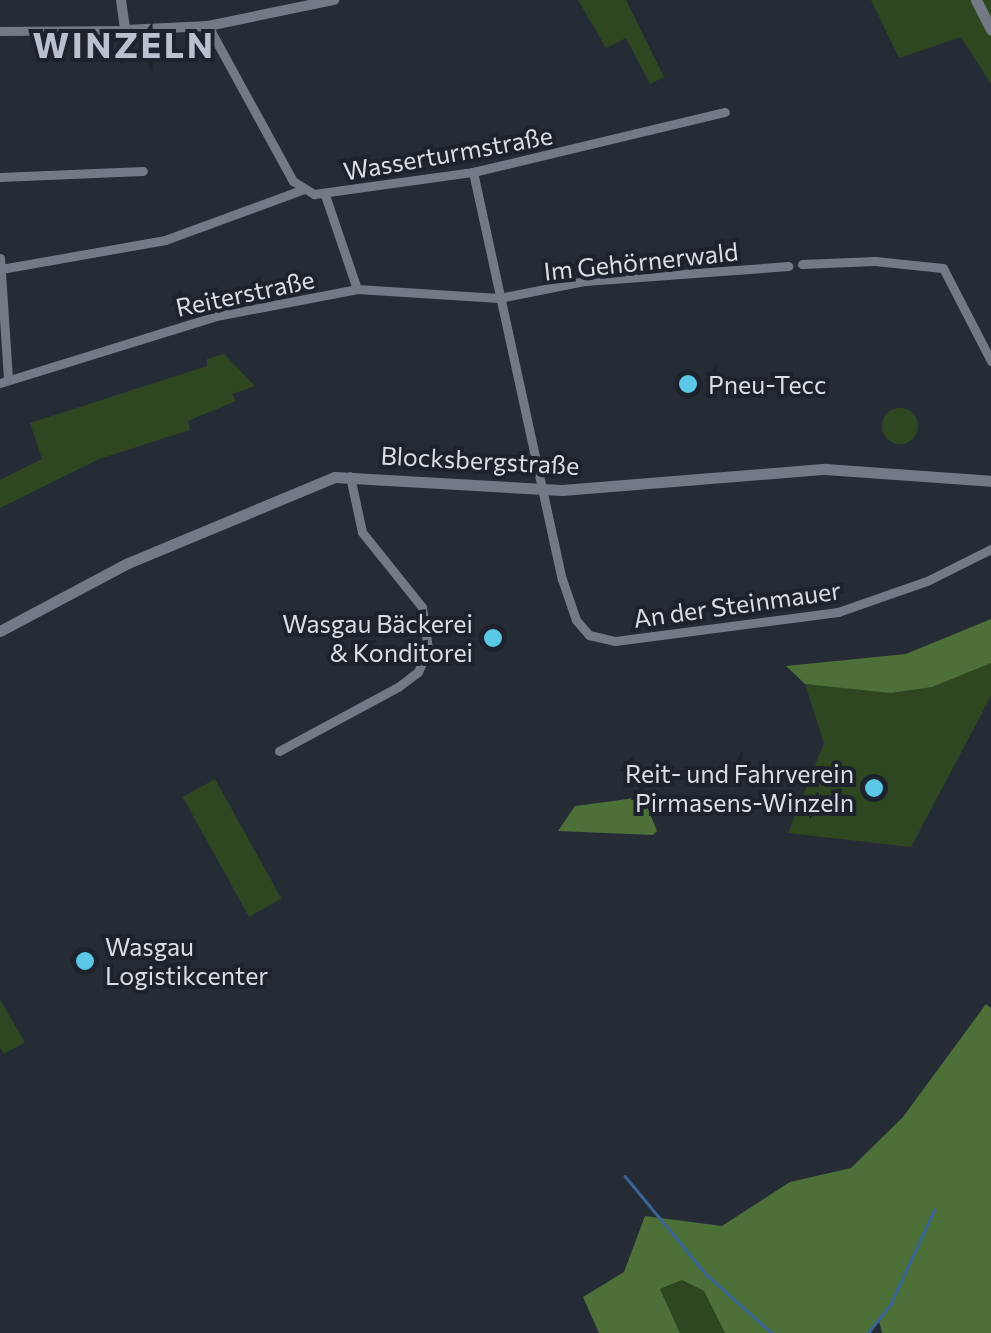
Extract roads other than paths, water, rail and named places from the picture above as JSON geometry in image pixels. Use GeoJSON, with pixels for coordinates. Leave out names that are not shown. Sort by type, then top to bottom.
{"type":"FeatureCollection","features":[{"type":"Feature","properties":{"kind":"main road"},"geometry":{"type":"LineString","coordinates":[[976,0],[991,29]]}},
{"type":"Feature","properties":{"kind":"main road","name":"Blocksbergstraße"},"geometry":{"type":"LineString","coordinates":[[0,631],[160,548],[301,486],[350,476],[543,489],[825,469],[991,481]]}},
{"type":"Feature","properties":{"kind":"street"},"geometry":{"type":"LineString","coordinates":[[121,0],[126,30]]}},
{"type":"Feature","properties":{"kind":"street"},"geometry":{"type":"LineString","coordinates":[[0,31],[208,26],[281,6],[334,0]]}},
{"type":"Feature","properties":{"kind":"street"},"geometry":{"type":"LineString","coordinates":[[0,269],[176,237],[302,190],[208,26]]}},
{"type":"Feature","properties":{"kind":"street","name":"Wasserturmstraße"},"geometry":{"type":"LineString","coordinates":[[302,190],[325,195],[474,172],[726,112]]}},
{"type":"Feature","properties":{"kind":"street"},"geometry":{"type":"LineString","coordinates":[[0,177],[144,170]]}},
{"type":"Feature","properties":{"kind":"street"},"geometry":{"type":"LineString","coordinates":[[474,172],[498,298],[543,489]]}},
{"type":"Feature","properties":{"kind":"street"},"geometry":{"type":"LineString","coordinates":[[325,195],[357,290]]}},
{"type":"Feature","properties":{"kind":"street"},"geometry":{"type":"LineString","coordinates":[[0,258],[4,381]]}},
{"type":"Feature","properties":{"kind":"street"},"geometry":{"type":"LineString","coordinates":[[802,264],[940,266],[991,361]]}},
{"type":"Feature","properties":{"kind":"street","name":"Im Gehörnerwald"},"geometry":{"type":"LineString","coordinates":[[498,298],[586,282],[788,266]]}},
{"type":"Feature","properties":{"kind":"street","name":"Reiterstraße"},"geometry":{"type":"LineString","coordinates":[[4,381],[216,316],[357,290],[498,298]]}},
{"type":"Feature","properties":{"kind":"street"},"geometry":{"type":"LineString","coordinates":[[279,751],[398,688],[418,672],[428,649],[422,606],[362,532],[350,476]]}},
{"type":"Feature","properties":{"kind":"street","name":"An der Steinmauer"},"geometry":{"type":"LineString","coordinates":[[543,489],[576,620],[596,638],[838,612],[927,582],[991,549]]}},
{"type":"Feature","properties":{"kind":"waterway"},"geometry":{"type":"LineString","coordinates":[[625,1176],[707,1275],[772,1333]]}},
{"type":"Feature","properties":{"kind":"waterway"},"geometry":{"type":"LineString","coordinates":[[868,1333],[890,1305],[934,1210]]}},
{"type":"Feature","properties":{"kind":"place","name":"Pneu-Tecc"},"geometry":{"type":"Point","coordinates":[688,384]}},
{"type":"Feature","properties":{"kind":"place","name":"Wasgau Bäckerei & Konditorei"},"geometry":{"type":"Point","coordinates":[493,638]}},
{"type":"Feature","properties":{"kind":"place","name":"Reit- und Fahrverein Pirmasens-Winzeln"},"geometry":{"type":"Point","coordinates":[874,788]}},
{"type":"Feature","properties":{"kind":"place","name":"Wasgau Logistikcenter"},"geometry":{"type":"Point","coordinates":[85,961]}},
{"type":"Feature","properties":{"kind":"district","name":"WINZELN"},"geometry":{"type":"Point","coordinates":[124,44]}}]}
